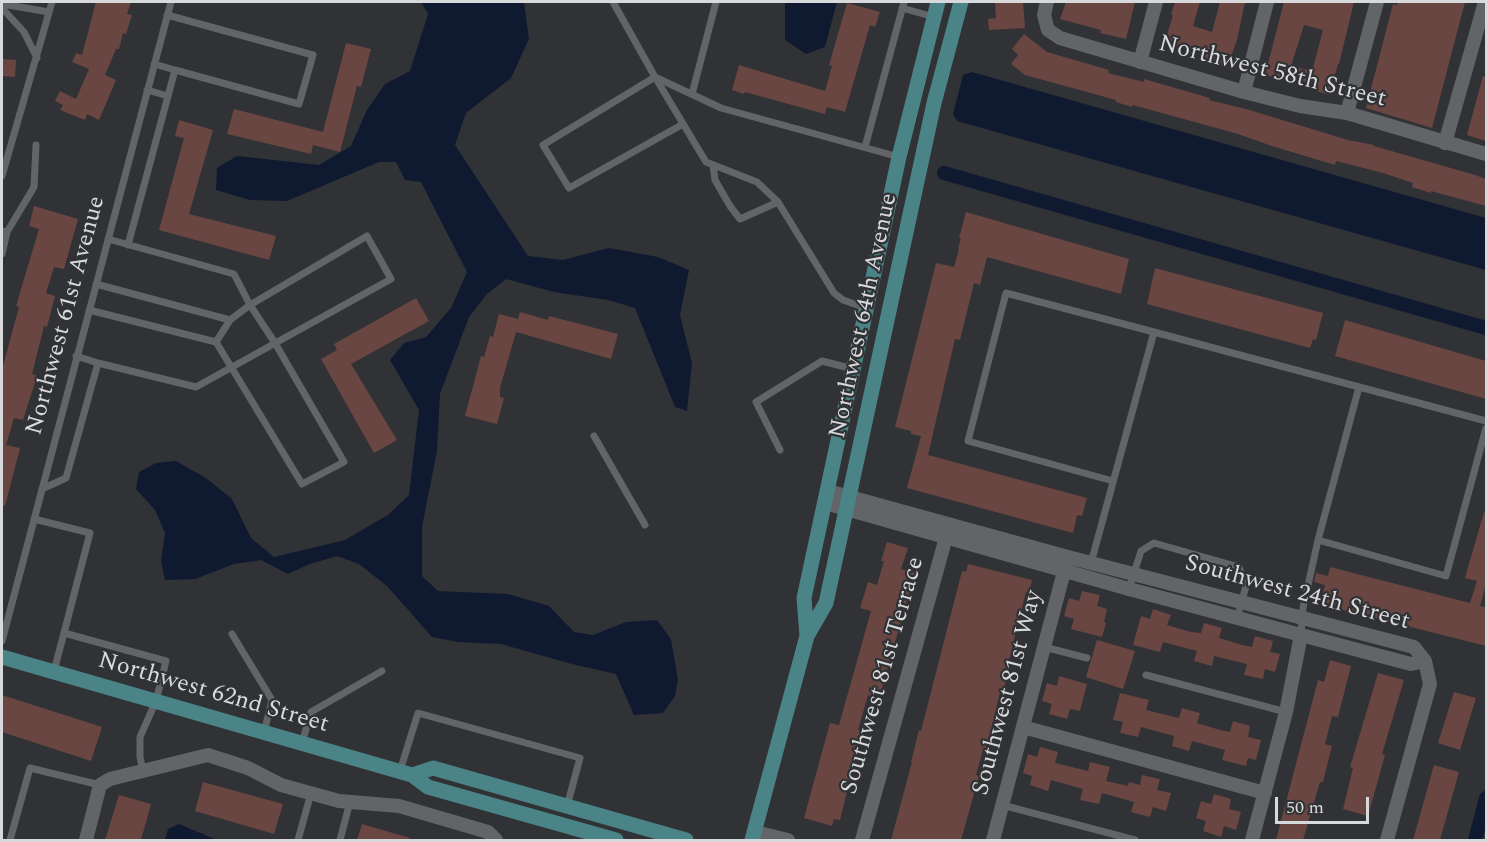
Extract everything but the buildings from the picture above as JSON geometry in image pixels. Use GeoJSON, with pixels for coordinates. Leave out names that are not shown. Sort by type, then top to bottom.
{"type":"FeatureCollection","features":[{"type":"Feature","properties":{"kind":"street","name":"Northwest 64th Avenue"},"geometry":{"type":"LineString","coordinates":[[807,636],[804,598],[899,157],[938,2]]}},
{"type":"Feature","properties":{"kind":"street","name":"Northwest 64th Avenue"},"geometry":{"type":"LineString","coordinates":[[754,836],[807,636],[826,603],[934,103],[961,2]]}},
{"type":"Feature","properties":{"kind":"street","name":"Northwest 58th Street"},"geometry":{"type":"LineString","coordinates":[[1047,2],[1044,15],[1048,30],[1060,38],[1244,92],[1300,106],[1347,113],[1486,154]]}},
{"type":"Feature","properties":{"kind":"street"},"geometry":{"type":"LineString","coordinates":[[1140,62],[1156,2]]}},
{"type":"Feature","properties":{"kind":"street"},"geometry":{"type":"LineString","coordinates":[[1244,92],[1267,2]]}},
{"type":"Feature","properties":{"kind":"street"},"geometry":{"type":"LineString","coordinates":[[1347,113],[1377,2]]}},
{"type":"Feature","properties":{"kind":"street"},"geometry":{"type":"LineString","coordinates":[[1445,143],[1485,2]]}},
{"type":"Feature","properties":{"kind":"street"},"geometry":{"type":"LineString","coordinates":[[899,157],[921,162]]}},
{"type":"Feature","properties":{"kind":"street"},"geometry":{"type":"LineString","coordinates":[[867,308],[881,317],[886,326]]}},
{"type":"Feature","properties":{"kind":"street","name":"Southwest 24th Street"},"geometry":{"type":"LineString","coordinates":[[827,497],[946,539],[1411,664],[1425,662],[1414,647],[950,524],[849,504]]}},
{"type":"Feature","properties":{"kind":"street","name":"Southwest 81st Terrace"},"geometry":{"type":"LineString","coordinates":[[862,840],[950,524]]}},
{"type":"Feature","properties":{"kind":"street","name":"Southwest 81st Way"},"geometry":{"type":"LineString","coordinates":[[993,840],[1068,557]]}},
{"type":"Feature","properties":{"kind":"street"},"geometry":{"type":"LineString","coordinates":[[1252,840],[1286,712],[1301,635]]}},
{"type":"Feature","properties":{"kind":"street","name":"Northwest 62nd Street"},"geometry":{"type":"LineString","coordinates":[[2,657],[406,773],[428,787],[616,840]]}},
{"type":"Feature","properties":{"kind":"street"},"geometry":{"type":"LineString","coordinates":[[1387,840],[1430,684],[1425,662]]}},
{"type":"Feature","properties":{"kind":"street"},"geometry":{"type":"LineString","coordinates":[[1023,727],[1264,793]]}},
{"type":"Feature","properties":{"kind":"street"},"geometry":{"type":"LineString","coordinates":[[86,840],[100,785],[110,779],[208,755],[248,768],[281,784],[311,793],[339,801],[399,806],[488,832],[496,840]]}},
{"type":"Feature","properties":{"kind":"street","name":"Northwest 62nd Street"},"geometry":{"type":"LineString","coordinates":[[406,773],[433,768],[686,840]]}},
{"type":"Feature","properties":{"kind":"street"},"geometry":{"type":"LineString","coordinates":[[580,830],[593,826],[603,817]]}},
{"type":"Feature","properties":{"kind":"street"},"geometry":{"type":"LineString","coordinates":[[754,836],[788,840]]}},
{"type":"Feature","properties":{"kind":"lane"},"geometry":{"type":"LineString","coordinates":[[2,176],[52,2]]}},
{"type":"Feature","properties":{"kind":"lane","name":"Northwest 61st Avenue"},"geometry":{"type":"LineString","coordinates":[[2,641],[171,2]]}},
{"type":"Feature","properties":{"kind":"lane"},"geometry":{"type":"LineString","coordinates":[[614,2],[682,124],[706,162],[757,182],[778,202],[834,293],[843,300],[867,308]]}},
{"type":"Feature","properties":{"kind":"lane"},"geometry":{"type":"LineString","coordinates":[[692,94],[716,2]]}},
{"type":"Feature","properties":{"kind":"lane"},"geometry":{"type":"LineString","coordinates":[[865,147],[903,5],[934,17]]}},
{"type":"Feature","properties":{"kind":"lane"},"geometry":{"type":"LineString","coordinates":[[2,6],[49,12]]}},
{"type":"Feature","properties":{"kind":"lane"},"geometry":{"type":"LineString","coordinates":[[2,6],[24,32],[37,58]]}},
{"type":"Feature","properties":{"kind":"lane"},"geometry":{"type":"LineString","coordinates":[[154,64],[299,104],[313,55],[167,15]]}},
{"type":"Feature","properties":{"kind":"lane"},"geometry":{"type":"LineString","coordinates":[[128,245],[175,70]]}},
{"type":"Feature","properties":{"kind":"lane"},"geometry":{"type":"LineString","coordinates":[[655,77],[721,108],[899,157]]}},
{"type":"Feature","properties":{"kind":"lane"},"geometry":{"type":"LineString","coordinates":[[655,77],[543,145],[569,189],[682,124]]}},
{"type":"Feature","properties":{"kind":"lane"},"geometry":{"type":"LineString","coordinates":[[147,90],[168,96]]}},
{"type":"Feature","properties":{"kind":"lane"},"geometry":{"type":"LineString","coordinates":[[2,254],[4,232],[34,188],[36,145]]}},
{"type":"Feature","properties":{"kind":"lane"},"geometry":{"type":"LineString","coordinates":[[713,165],[715,180],[740,219],[778,202]]}},
{"type":"Feature","properties":{"kind":"lane"},"geometry":{"type":"LineString","coordinates":[[76,356],[196,387],[391,279],[367,236],[250,305],[230,320],[216,342]]}},
{"type":"Feature","properties":{"kind":"lane"},"geometry":{"type":"LineString","coordinates":[[89,310],[216,342],[302,484],[344,462],[275,343],[250,305],[234,274],[108,239]]}},
{"type":"Feature","properties":{"kind":"lane"},"geometry":{"type":"LineString","coordinates":[[96,284],[230,320]]}},
{"type":"Feature","properties":{"kind":"lane"},"geometry":{"type":"LineString","coordinates":[[1113,481],[968,441],[1006,293],[1486,422]]}},
{"type":"Feature","properties":{"kind":"lane"},"geometry":{"type":"LineString","coordinates":[[1087,577],[1154,332]]}},
{"type":"Feature","properties":{"kind":"lane"},"geometry":{"type":"LineString","coordinates":[[780,450],[756,402],[822,361],[853,369]]}},
{"type":"Feature","properties":{"kind":"lane"},"geometry":{"type":"LineString","coordinates":[[42,489],[66,478],[98,363]]}},
{"type":"Feature","properties":{"kind":"lane"},"geometry":{"type":"LineString","coordinates":[[1301,635],[1302,617],[1318,540],[1359,387]]}},
{"type":"Feature","properties":{"kind":"lane"},"geometry":{"type":"LineString","coordinates":[[1318,540],[1446,576],[1486,428]]}},
{"type":"Feature","properties":{"kind":"lane"},"geometry":{"type":"LineString","coordinates":[[594,436],[645,525]]}},
{"type":"Feature","properties":{"kind":"lane"},"geometry":{"type":"LineString","coordinates":[[34,519],[90,533],[54,672]]}},
{"type":"Feature","properties":{"kind":"lane"},"geometry":{"type":"LineString","coordinates":[[1129,589],[1140,551],[1154,543],[1239,567],[1246,586],[1237,618]]}},
{"type":"Feature","properties":{"kind":"lane"},"geometry":{"type":"LineString","coordinates":[[64,633],[166,661],[156,701],[140,737],[143,771]]}},
{"type":"Feature","properties":{"kind":"lane"},"geometry":{"type":"LineString","coordinates":[[232,634],[272,700],[264,732]]}},
{"type":"Feature","properties":{"kind":"lane"},"geometry":{"type":"LineString","coordinates":[[1044,647],[1087,658]]}},
{"type":"Feature","properties":{"kind":"lane"},"geometry":{"type":"LineString","coordinates":[[302,743],[311,712],[382,671]]}},
{"type":"Feature","properties":{"kind":"lane"},"geometry":{"type":"LineString","coordinates":[[1146,675],[1286,712]]}},
{"type":"Feature","properties":{"kind":"lane"},"geometry":{"type":"LineString","coordinates":[[406,773],[418,713],[580,758],[567,806]]}},
{"type":"Feature","properties":{"kind":"lane"},"geometry":{"type":"LineString","coordinates":[[10,840],[30,768],[100,785]]}},
{"type":"Feature","properties":{"kind":"lane"},"geometry":{"type":"LineString","coordinates":[[298,840],[311,793]]}},
{"type":"Feature","properties":{"kind":"lane"},"geometry":{"type":"LineString","coordinates":[[340,840],[350,802]]}},
{"type":"Feature","properties":{"kind":"lane"},"geometry":{"type":"LineString","coordinates":[[1002,805],[1135,840]]}},
{"type":"Feature","properties":{"kind":"water"},"geometry":{"type":"Polygon","coordinates":[[[421,2],[524,2],[529,39],[511,78],[466,113],[455,145],[528,256],[563,260],[609,248],[658,257],[689,270],[680,315],[692,363],[687,411],[675,407],[635,308],[608,300],[554,292],[506,279],[487,294],[469,317],[440,394],[437,451],[422,527],[422,576],[438,591],[508,594],[549,606],[574,632],[593,635],[626,622],[657,620],[671,639],[678,680],[675,696],[663,713],[634,715],[616,674],[501,644],[458,642],[432,637],[387,586],[359,564],[337,556],[310,564],[288,574],[261,560],[234,564],[195,579],[165,580],[161,561],[165,533],[155,510],[136,489],[139,472],[156,463],[176,461],[206,478],[232,499],[251,538],[274,557],[345,540],[388,515],[409,495],[419,410],[390,360],[404,343],[426,337],[451,308],[467,272],[421,182],[405,180],[396,162],[379,162],[287,201],[250,200],[216,190],[217,168],[237,156],[319,165],[351,146],[367,110],[385,84],[410,71],[428,14],[421,2]]]}},
{"type":"Feature","properties":{"kind":"water"},"geometry":{"type":"Polygon","coordinates":[[[785,2],[837,2],[825,47],[806,54],[785,40],[785,2]]]}},
{"type":"Feature","properties":{"kind":"water"},"geometry":{"type":"Polygon","coordinates":[[[972,72],[1486,218],[1486,270],[957,121],[953,114],[963,75],[972,72]]]}},
{"type":"Feature","properties":{"kind":"water"},"geometry":{"type":"Polygon","coordinates":[[[179,824],[217,840],[165,840],[168,829],[179,824]]]}},
{"type":"Feature","properties":{"kind":"waterway"},"geometry":{"type":"LineString","coordinates":[[944,173],[1486,328]]}},
{"type":"Feature","properties":{"kind":"waterway"},"geometry":{"type":"LineString","coordinates":[[1475,840],[1486,798]]}}]}
